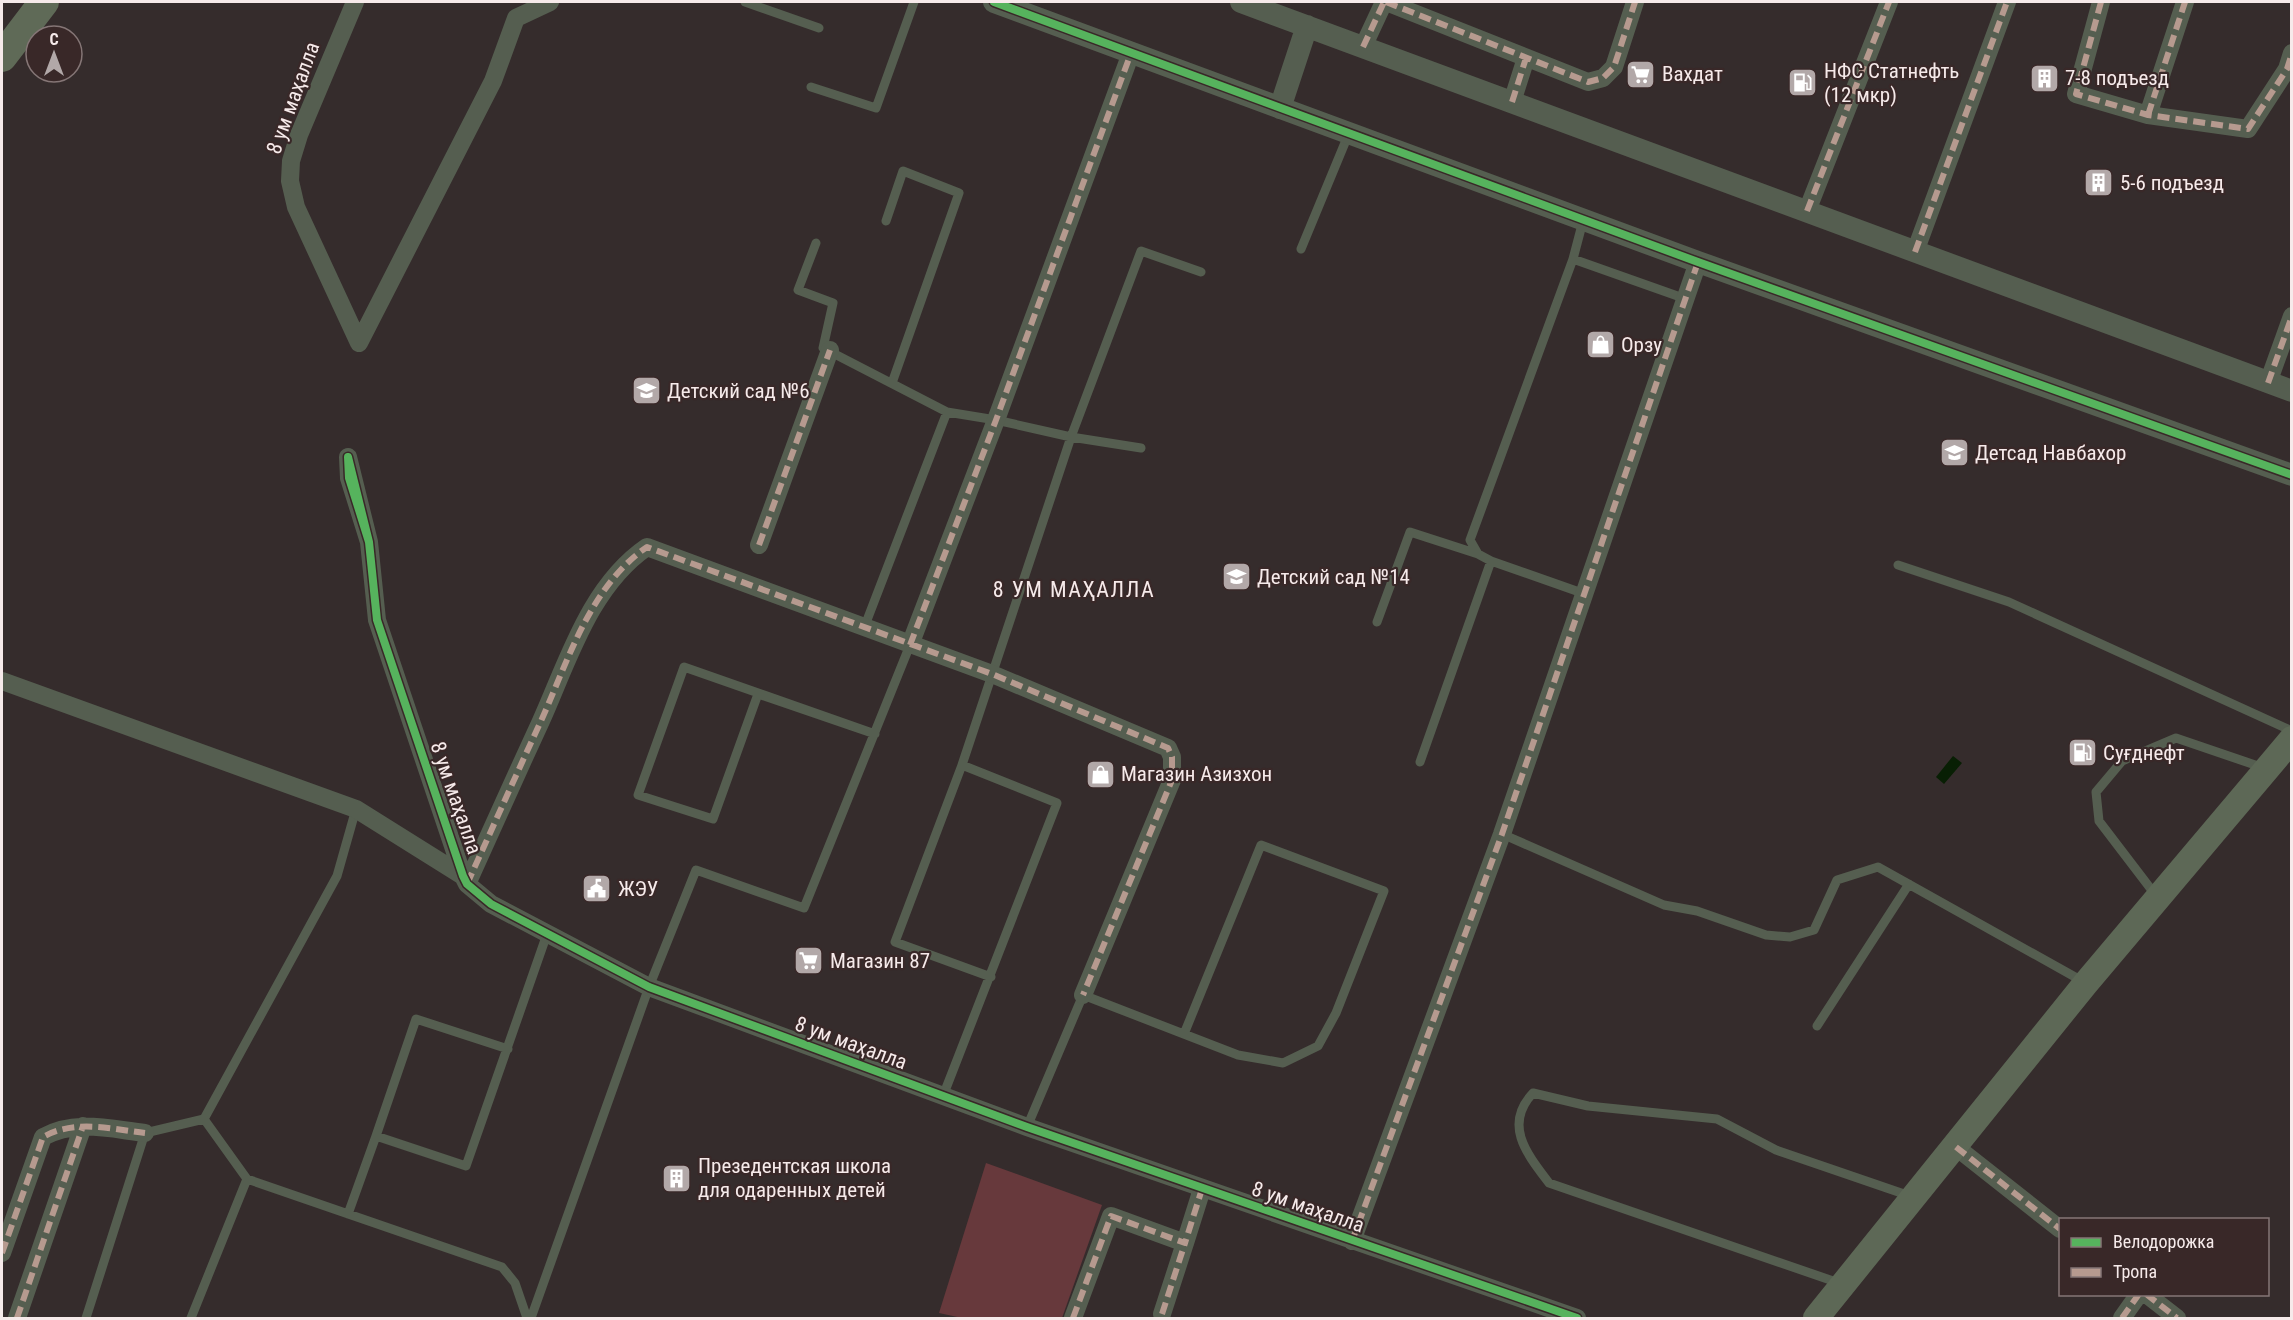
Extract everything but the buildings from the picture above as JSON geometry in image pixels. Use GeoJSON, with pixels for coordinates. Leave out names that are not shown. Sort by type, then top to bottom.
{"type":"FeatureCollection","features":[{"type":"Feature","properties":{"kind":"highway"},"geometry":{"type":"LineString","coordinates":[[2,57],[44,2]]}},
{"type":"Feature","properties":{"kind":"main road"},"geometry":{"type":"LineString","coordinates":[[1816,1318],[2086,983],[2292,739]]}},
{"type":"Feature","properties":{"kind":"street","name":"8 ум маҳалла"},"geometry":{"type":"LineString","coordinates":[[355,2],[299,135],[291,161],[290,181],[296,207],[359,343],[493,81],[516,18],[550,2]]}},
{"type":"Feature","properties":{"kind":"street"},"geometry":{"type":"LineString","coordinates":[[994,2],[1698,262],[2292,475]]}},
{"type":"Feature","properties":{"kind":"street"},"geometry":{"type":"LineString","coordinates":[[1241,2],[2292,391]]}},
{"type":"Feature","properties":{"kind":"street"},"geometry":{"type":"LineString","coordinates":[[1363,47],[1385,2],[1588,82],[1603,78],[1614,67],[1635,2]]}},
{"type":"Feature","properties":{"kind":"street"},"geometry":{"type":"LineString","coordinates":[[1807,211],[1889,2]]}},
{"type":"Feature","properties":{"kind":"street"},"geometry":{"type":"LineString","coordinates":[[1915,252],[2007,2]]}},
{"type":"Feature","properties":{"kind":"street"},"geometry":{"type":"LineString","coordinates":[[2101,2],[2076,94],[2148,115],[2248,129],[2287,69],[2292,53]]}},
{"type":"Feature","properties":{"kind":"street"},"geometry":{"type":"LineString","coordinates":[[2148,115],[2185,2]]}},
{"type":"Feature","properties":{"kind":"street"},"geometry":{"type":"LineString","coordinates":[[1280,108],[1307,26]]}},
{"type":"Feature","properties":{"kind":"street"},"geometry":{"type":"LineString","coordinates":[[910,645],[996,420],[1131,53]]}},
{"type":"Feature","properties":{"kind":"street"},"geometry":{"type":"LineString","coordinates":[[1512,102],[1526,58]]}},
{"type":"Feature","properties":{"kind":"street"},"geometry":{"type":"LineString","coordinates":[[1352,1241],[1502,834],[1698,262]]}},
{"type":"Feature","properties":{"kind":"street"},"geometry":{"type":"LineString","coordinates":[[2268,383],[2292,316]]}},
{"type":"Feature","properties":{"kind":"street"},"geometry":{"type":"LineString","coordinates":[[759,546],[830,350]]}},
{"type":"Feature","properties":{"kind":"street","name":"8 ум маҳалла"},"geometry":{"type":"LineString","coordinates":[[369,542],[377,620],[465,880],[490,904],[649,987],[1027,1127],[1577,1318]]}},
{"type":"Feature","properties":{"kind":"street"},"geometry":{"type":"LineString","coordinates":[[2,681],[356,809],[465,880],[584,627],[608,582],[629,559],[647,547],[746,580],[910,645],[992,674],[1168,748],[1172,757],[1172,780],[1083,994]]}},
{"type":"Feature","properties":{"kind":"street"},"geometry":{"type":"LineString","coordinates":[[2,1253],[43,1137],[68,1126],[145,1133]]}},
{"type":"Feature","properties":{"kind":"street"},"geometry":{"type":"LineString","coordinates":[[17,1318],[83,1126]]}},
{"type":"Feature","properties":{"kind":"street"},"geometry":{"type":"LineString","coordinates":[[1956,1147],[2059,1227]]}},
{"type":"Feature","properties":{"kind":"street"},"geometry":{"type":"LineString","coordinates":[[1166,1317],[1202,1189]]}},
{"type":"Feature","properties":{"kind":"street"},"geometry":{"type":"LineString","coordinates":[[1073,1318],[1111,1216],[1185,1243]]}},
{"type":"Feature","properties":{"kind":"street"},"geometry":{"type":"LineString","coordinates":[[2122,1318],[2138,1296]]}},
{"type":"Feature","properties":{"kind":"street"},"geometry":{"type":"LineString","coordinates":[[2148,1296],[2177,1318]]}},
{"type":"Feature","properties":{"kind":"lane"},"geometry":{"type":"LineString","coordinates":[[745,2],[819,28]]}},
{"type":"Feature","properties":{"kind":"lane"},"geometry":{"type":"LineString","coordinates":[[811,87],[876,108],[914,2]]}},
{"type":"Feature","properties":{"kind":"lane"},"geometry":{"type":"LineString","coordinates":[[1300,249],[1348,133]]}},
{"type":"Feature","properties":{"kind":"lane"},"geometry":{"type":"LineString","coordinates":[[885,221],[903,171],[959,194],[892,383]]}},
{"type":"Feature","properties":{"kind":"lane"},"geometry":{"type":"LineString","coordinates":[[1478,554],[1470,540],[1573,259],[1583,219]]}},
{"type":"Feature","properties":{"kind":"lane"},"geometry":{"type":"LineString","coordinates":[[816,243],[798,290],[833,303],[824,348],[947,412],[996,420],[1071,437],[1141,448]]}},
{"type":"Feature","properties":{"kind":"lane"},"geometry":{"type":"LineString","coordinates":[[991,977],[895,942],[962,765],[1071,437],[1141,251],[1201,272]]}},
{"type":"Feature","properties":{"kind":"lane"},"geometry":{"type":"LineString","coordinates":[[1573,259],[1686,299]]}},
{"type":"Feature","properties":{"kind":"lane"},"geometry":{"type":"LineString","coordinates":[[864,627],[947,412]]}},
{"type":"Feature","properties":{"kind":"lane"},"geometry":{"type":"LineString","coordinates":[[1377,622],[1410,532],[1478,554],[1491,561],[1586,594]]}},
{"type":"Feature","properties":{"kind":"lane"},"geometry":{"type":"LineString","coordinates":[[1420,762],[1491,561]]}},
{"type":"Feature","properties":{"kind":"lane"},"geometry":{"type":"LineString","coordinates":[[1898,565],[2009,602],[2292,731]]}},
{"type":"Feature","properties":{"kind":"lane"},"geometry":{"type":"LineString","coordinates":[[529,1318],[649,987],[696,870],[804,908],[910,645]]}},
{"type":"Feature","properties":{"kind":"lane"},"geometry":{"type":"LineString","coordinates":[[684,667],[875,734],[758,694],[713,819],[638,795],[684,667]]}},
{"type":"Feature","properties":{"kind":"lane"},"geometry":{"type":"LineString","coordinates":[[2159,899],[2099,821],[2096,792],[2122,761],[2176,738],[2266,769]]}},
{"type":"Feature","properties":{"kind":"lane"},"geometry":{"type":"LineString","coordinates":[[943,1096],[1057,803],[962,765]]}},
{"type":"Feature","properties":{"kind":"lane"},"geometry":{"type":"LineString","coordinates":[[86,1318],[145,1133],[204,1119],[337,876],[356,809]]}},
{"type":"Feature","properties":{"kind":"lane"},"geometry":{"type":"LineString","coordinates":[[1502,834],[1664,905],[1697,910],[1766,935],[1790,937],[1814,930],[1837,879],[1878,867],[2086,983]]}},
{"type":"Feature","properties":{"kind":"lane"},"geometry":{"type":"LineString","coordinates":[[1027,1127],[1083,994],[1184,1034],[1238,1055],[1283,1063],[1318,1046],[1336,1012],[1384,891],[1261,844],[1184,1034]]}},
{"type":"Feature","properties":{"kind":"lane"},"geometry":{"type":"LineString","coordinates":[[1817,1026],[1909,884]]}},
{"type":"Feature","properties":{"kind":"lane"},"geometry":{"type":"LineString","coordinates":[[376,1136],[466,1166],[547,934]]}},
{"type":"Feature","properties":{"kind":"lane"},"geometry":{"type":"LineString","coordinates":[[348,1214],[416,1019],[508,1049]]}},
{"type":"Feature","properties":{"kind":"lane"},"geometry":{"type":"LineString","coordinates":[[1844,1285],[1649,1220],[1549,1183],[1524,1150],[1518,1115],[1524,1103],[1533,1093],[1588,1106],[1717,1119],[1776,1150],[1913,1197]]}},
{"type":"Feature","properties":{"kind":"lane"},"geometry":{"type":"LineString","coordinates":[[204,1119],[246,1179],[502,1267],[515,1283],[529,1318]]}},
{"type":"Feature","properties":{"kind":"lane"},"geometry":{"type":"LineString","coordinates":[[191,1318],[246,1179]]}},
{"type":"Feature","properties":{"kind":"shaded area"},"geometry":{"type":"Polygon","coordinates":[[[1953,756],[1962,763],[1944,784],[1936,777],[1953,756]]]}},
{"type":"Feature","properties":{"kind":"shaded area"},"geometry":{"type":"Polygon","coordinates":[[[986,1163],[1102,1205],[1062,1318],[962,1318],[939,1313],[986,1163]]]}},
{"type":"Feature","properties":{"kind":"marked path"},"geometry":{"type":"LineString","coordinates":[[1363,47],[1384,2]]}},
{"type":"Feature","properties":{"kind":"marked path"},"geometry":{"type":"LineString","coordinates":[[1386,2],[1588,82],[1603,78],[1614,67],[1635,2]]}},
{"type":"Feature","properties":{"kind":"marked path"},"geometry":{"type":"LineString","coordinates":[[1807,211],[1889,2]]}},
{"type":"Feature","properties":{"kind":"marked path"},"geometry":{"type":"LineString","coordinates":[[1915,252],[2007,2]]}},
{"type":"Feature","properties":{"kind":"marked path"},"geometry":{"type":"LineString","coordinates":[[2101,2],[2076,94],[2148,115],[2248,129],[2287,69],[2292,53]]}},
{"type":"Feature","properties":{"kind":"marked path"},"geometry":{"type":"LineString","coordinates":[[2148,115],[2185,2]]}},
{"type":"Feature","properties":{"kind":"marked path"},"geometry":{"type":"LineString","coordinates":[[910,645],[996,420],[1131,53]]}},
{"type":"Feature","properties":{"kind":"marked path"},"geometry":{"type":"LineString","coordinates":[[1512,102],[1526,58]]}},
{"type":"Feature","properties":{"kind":"marked path"},"geometry":{"type":"LineString","coordinates":[[1352,1241],[1502,834],[1698,262]]}},
{"type":"Feature","properties":{"kind":"marked path"},"geometry":{"type":"LineString","coordinates":[[2268,383],[2292,316]]}},
{"type":"Feature","properties":{"kind":"marked path"},"geometry":{"type":"LineString","coordinates":[[759,545],[830,350]]}},
{"type":"Feature","properties":{"kind":"marked path"},"geometry":{"type":"LineString","coordinates":[[467,884],[583,626],[610,582],[627,563],[647,547],[992,674],[1168,748],[1172,757],[1172,780],[1083,995]]}},
{"type":"Feature","properties":{"kind":"marked path"},"geometry":{"type":"LineString","coordinates":[[17,1318],[83,1126]]}},
{"type":"Feature","properties":{"kind":"marked path"},"geometry":{"type":"LineString","coordinates":[[2,1253],[43,1137],[55,1131],[80,1127],[145,1133]]}},
{"type":"Feature","properties":{"kind":"marked path"},"geometry":{"type":"LineString","coordinates":[[1956,1147],[2059,1228]]}},
{"type":"Feature","properties":{"kind":"marked path"},"geometry":{"type":"LineString","coordinates":[[1073,1318],[1111,1216],[1185,1243],[1202,1189]]}},
{"type":"Feature","properties":{"kind":"marked path"},"geometry":{"type":"LineString","coordinates":[[1162,1314],[1185,1243]]}},
{"type":"Feature","properties":{"kind":"marked path"},"geometry":{"type":"LineString","coordinates":[[2122,1318],[2138,1296]]}},
{"type":"Feature","properties":{"kind":"marked path"},"geometry":{"type":"LineString","coordinates":[[2149,1296],[2177,1318]]}},
{"type":"Feature","properties":{"kind":"cycle path"},"geometry":{"type":"LineString","coordinates":[[994,2],[1698,262],[2292,475]]}},
{"type":"Feature","properties":{"kind":"cycle path"},"geometry":{"type":"LineString","coordinates":[[369,542],[348,457],[349,478],[369,542],[377,620],[463,876],[467,884],[491,904],[649,987],[1027,1127],[1577,1318]]}},
{"type":"Feature","properties":{"kind":"place","name":"Вахдат"},"geometry":{"type":"Point","coordinates":[1641,74]}},
{"type":"Feature","properties":{"kind":"place","name":"7-8 подъезд"},"geometry":{"type":"Point","coordinates":[2044,78]}},
{"type":"Feature","properties":{"kind":"place","name":"НФС Статнефть (12 мкр)"},"geometry":{"type":"Point","coordinates":[1803,83]}},
{"type":"Feature","properties":{"kind":"place","name":"5-6 подъезд"},"geometry":{"type":"Point","coordinates":[2099,183]}},
{"type":"Feature","properties":{"kind":"place","name":"Орзу"},"geometry":{"type":"Point","coordinates":[1600,345]}},
{"type":"Feature","properties":{"kind":"place","name":"Детский сад №6"},"geometry":{"type":"Point","coordinates":[646,391]}},
{"type":"Feature","properties":{"kind":"place","name":"Детсад Навбахор"},"geometry":{"type":"Point","coordinates":[1954,453]}},
{"type":"Feature","properties":{"kind":"place","name":"Детский сад №14"},"geometry":{"type":"Point","coordinates":[1236,577]}},
{"type":"Feature","properties":{"kind":"place","name":"Суғднефт"},"geometry":{"type":"Point","coordinates":[2082,753]}},
{"type":"Feature","properties":{"kind":"place","name":"Магазин Азизхон"},"geometry":{"type":"Point","coordinates":[1100,774]}},
{"type":"Feature","properties":{"kind":"place","name":"ЖЭУ"},"geometry":{"type":"Point","coordinates":[597,889]}},
{"type":"Feature","properties":{"kind":"place","name":"Магазин 87"},"geometry":{"type":"Point","coordinates":[809,961]}},
{"type":"Feature","properties":{"kind":"place","name":"Презедентская школа для одаренных детей"},"geometry":{"type":"Point","coordinates":[677,1178]}},
{"type":"Feature","properties":{"kind":"district","name":"8 УМ МАҲАЛЛА"},"geometry":{"type":"Point","coordinates":[1074,589]}}]}
